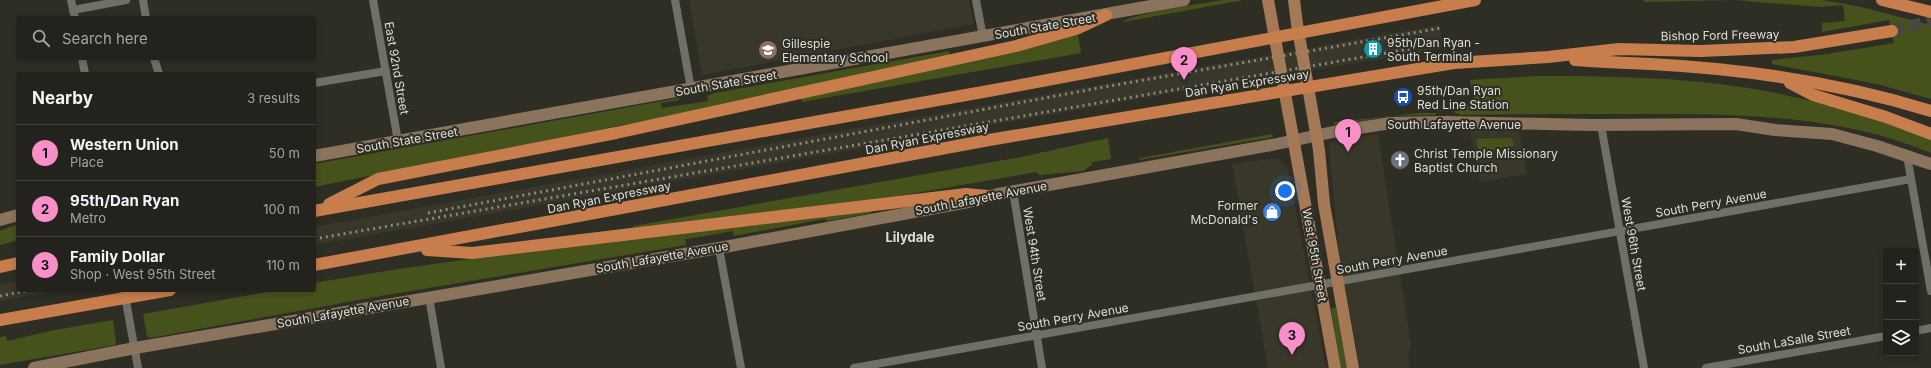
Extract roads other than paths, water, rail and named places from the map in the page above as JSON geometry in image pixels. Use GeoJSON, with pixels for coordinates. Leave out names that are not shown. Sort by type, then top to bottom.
{"type":"FeatureCollection","features":[{"type":"Feature","properties":{"kind":"highway"},"geometry":{"type":"LineString","coordinates":[[316,210],[994,90],[1475,0]]}},
{"type":"Feature","properties":{"kind":"highway"},"geometry":{"type":"LineString","coordinates":[[1882,0],[1931,12]]}},
{"type":"Feature","properties":{"kind":"highway"},"geometry":{"type":"LineString","coordinates":[[316,210],[378,180],[616,133],[1016,46],[1076,29],[1106,15]]}},
{"type":"Feature","properties":{"kind":"highway","name":"Bishop Ford Freeway"},"geometry":{"type":"LineString","coordinates":[[1548,57],[1619,49],[1701,51],[1794,47],[1892,31]]}},
{"type":"Feature","properties":{"kind":"highway"},"geometry":{"type":"LineString","coordinates":[[1548,57],[1665,65],[1778,77],[1846,90],[1931,111]]}},
{"type":"Feature","properties":{"kind":"highway","name":"Dan Ryan Expressway"},"geometry":{"type":"LineString","coordinates":[[316,265],[410,249],[1094,122],[1454,63],[1548,57]]}},
{"type":"Feature","properties":{"kind":"highway"},"geometry":{"type":"LineString","coordinates":[[1778,77],[1813,95],[1886,116],[1931,134]]}},
{"type":"Feature","properties":{"kind":"highway"},"geometry":{"type":"LineString","coordinates":[[410,249],[472,253],[966,194],[988,196]]}},
{"type":"Feature","properties":{"kind":"highway"},"geometry":{"type":"LineString","coordinates":[[0,267],[16,263]]}},
{"type":"Feature","properties":{"kind":"highway"},"geometry":{"type":"LineString","coordinates":[[0,320],[159,292]]}},
{"type":"Feature","properties":{"kind":"main road","name":"South State Street"},"geometry":{"type":"LineString","coordinates":[[316,156],[1184,0]]}},
{"type":"Feature","properties":{"kind":"main road","name":"West 95th Street"},"geometry":{"type":"LineString","coordinates":[[1268,0],[1335,368]]}},
{"type":"Feature","properties":{"kind":"main road","name":"West 95th Street"},"geometry":{"type":"LineString","coordinates":[[1294,0],[1316,135],[1324,204],[1353,368]]}},
{"type":"Feature","properties":{"kind":"main road","name":"South Lafayette Avenue"},"geometry":{"type":"LineString","coordinates":[[34,368],[135,348],[719,248],[968,202],[1013,191],[1293,141],[1316,135],[1391,123],[1446,122],[1601,125],[1736,124],[1832,134],[1877,146],[1931,164]]}},
{"type":"Feature","properties":{"kind":"main road"},"geometry":{"type":"LineString","coordinates":[[0,220],[16,216]]}},
{"type":"Feature","properties":{"kind":"street"},"geometry":{"type":"LineString","coordinates":[[71,0],[74,14],[126,0]]}},
{"type":"Feature","properties":{"kind":"street"},"geometry":{"type":"LineString","coordinates":[[143,0],[146,16]]}},
{"type":"Feature","properties":{"kind":"street","name":"East 92nd Street"},"geometry":{"type":"LineString","coordinates":[[373,0],[398,141]]}},
{"type":"Feature","properties":{"kind":"street"},"geometry":{"type":"LineString","coordinates":[[675,0],[691,89]]}},
{"type":"Feature","properties":{"kind":"street"},"geometry":{"type":"LineString","coordinates":[[976,0],[983,37]]}},
{"type":"Feature","properties":{"kind":"street"},"geometry":{"type":"LineString","coordinates":[[82,60],[85,72]]}},
{"type":"Feature","properties":{"kind":"street"},"geometry":{"type":"LineString","coordinates":[[155,60],[158,72]]}},
{"type":"Feature","properties":{"kind":"street"},"geometry":{"type":"LineString","coordinates":[[316,83],[386,71]]}},
{"type":"Feature","properties":{"kind":"street","name":"West 96th Street"},"geometry":{"type":"LineString","coordinates":[[1601,125],[1644,368]]}},
{"type":"Feature","properties":{"kind":"street"},"geometry":{"type":"LineString","coordinates":[[1907,156],[1931,291]]}},
{"type":"Feature","properties":{"kind":"street","name":"South Perry Avenue"},"geometry":{"type":"LineString","coordinates":[[854,368],[1911,179]]}},
{"type":"Feature","properties":{"kind":"street","name":"West 94th Street"},"geometry":{"type":"LineString","coordinates":[[1013,191],[1042,368]]}},
{"type":"Feature","properties":{"kind":"street"},"geometry":{"type":"LineString","coordinates":[[719,248],[741,368]]}},
{"type":"Feature","properties":{"kind":"street"},"geometry":{"type":"LineString","coordinates":[[124,292],[138,368]]}},
{"type":"Feature","properties":{"kind":"street"},"geometry":{"type":"LineString","coordinates":[[429,297],[441,368]]}},
{"type":"Feature","properties":{"kind":"street"},"geometry":{"type":"LineString","coordinates":[[1919,330],[1931,328]]}},
{"type":"Feature","properties":{"kind":"street","name":"South LaSalle Street"},"geometry":{"type":"LineString","coordinates":[[1706,368],[1883,337]]}},
{"type":"Feature","properties":{"kind":"tunnel"},"geometry":{"type":"LineString","coordinates":[[1892,31],[1931,21]]}},
{"type":"Feature","properties":{"kind":"railway"},"geometry":{"type":"LineString","coordinates":[[428,213],[1104,87],[1441,28]]}},
{"type":"Feature","properties":{"kind":"railway"},"geometry":{"type":"LineString","coordinates":[[316,239],[1444,43]]}},
{"type":"Feature","properties":{"kind":"railway"},"geometry":{"type":"LineString","coordinates":[[0,296],[21,292]]}},
{"type":"Feature","properties":{"kind":"place","name":"95th/Dan Ryan - South Terminal"},"geometry":{"type":"Point","coordinates":[1373,49]}},
{"type":"Feature","properties":{"kind":"place","name":"Gillespie Elementary School"},"geometry":{"type":"Point","coordinates":[768,50]}},
{"type":"Feature","properties":{"kind":"place","name":"95th/Dan Ryan"},"geometry":{"type":"Point","coordinates":[1184,80]}},
{"type":"Feature","properties":{"kind":"place","name":"95th/Dan Ryan Red Line Station"},"geometry":{"type":"Point","coordinates":[1403,97]}},
{"type":"Feature","properties":{"kind":"place","name":"Western Union"},"geometry":{"type":"Point","coordinates":[1348,152]}},
{"type":"Feature","properties":{"kind":"place","name":"Christ Temple Missionary Baptist Church"},"geometry":{"type":"Point","coordinates":[1400,160]}},
{"type":"Feature","properties":{"kind":"place","name":"Former McDonald's"},"geometry":{"type":"Point","coordinates":[1272,212]}},
{"type":"Feature","properties":{"kind":"place","name":"Family Dollar"},"geometry":{"type":"Point","coordinates":[1292,355]}},
{"type":"Feature","properties":{"kind":"district","name":"Lilydale"},"geometry":{"type":"Point","coordinates":[910,237]}}]}
